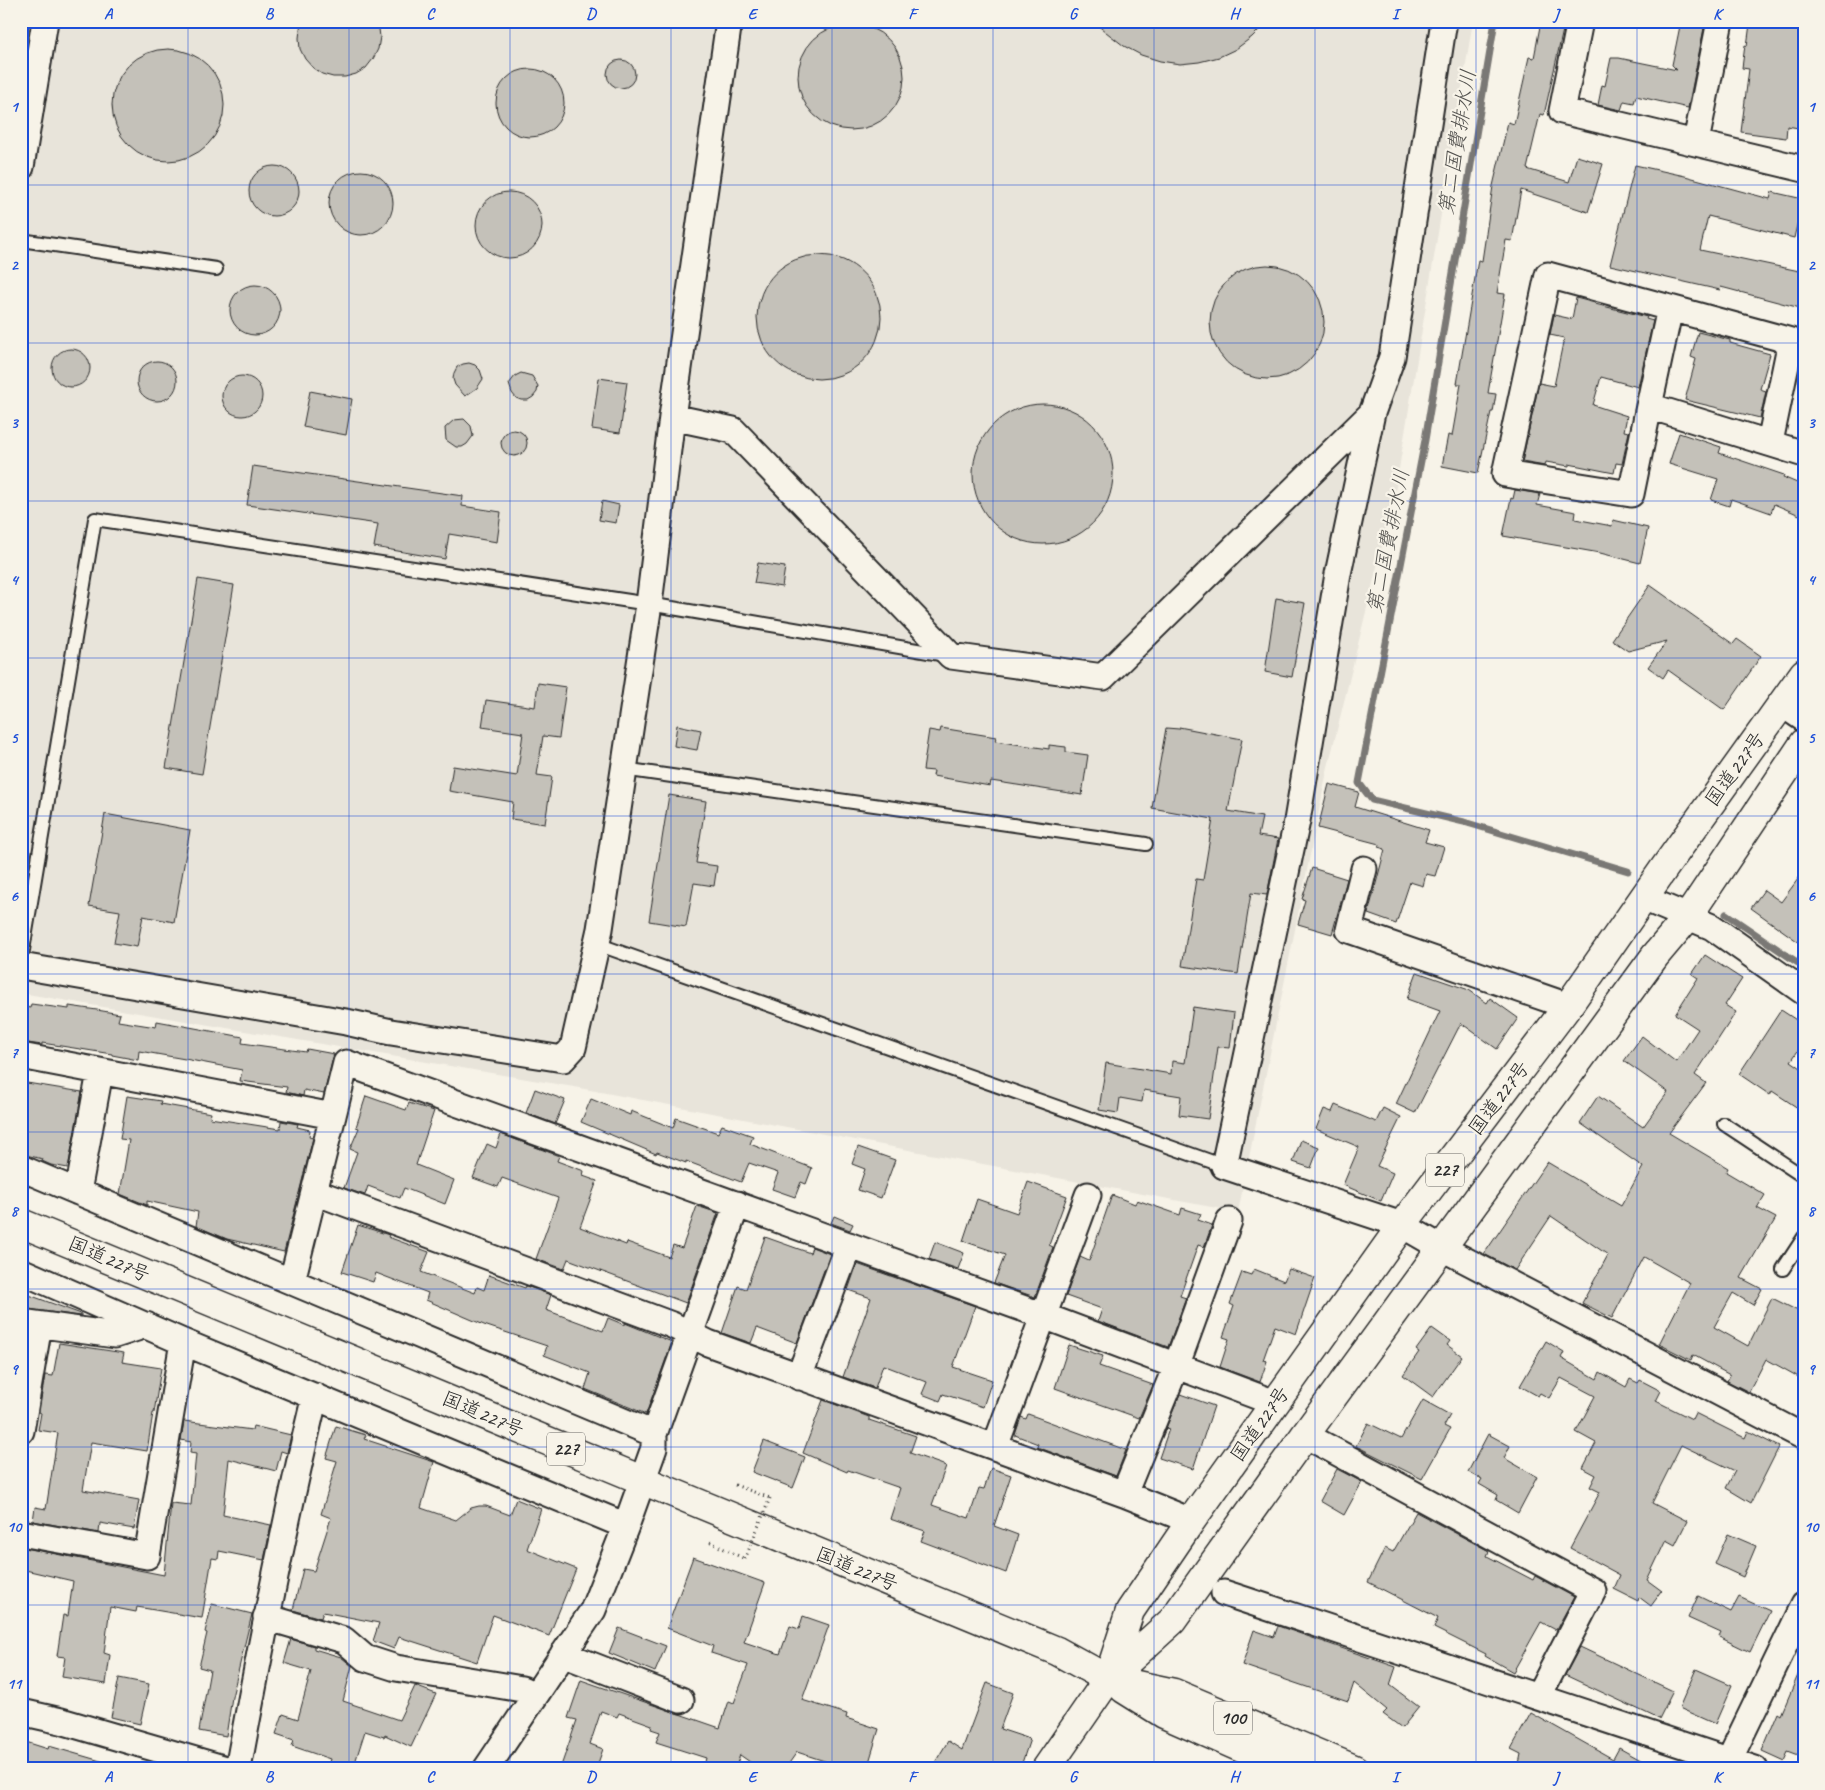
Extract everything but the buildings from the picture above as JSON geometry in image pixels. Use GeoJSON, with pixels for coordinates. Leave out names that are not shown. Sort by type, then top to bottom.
{"type":"FeatureCollection","features":[{"type":"Feature","properties":{"kind":"main road","name":"国道227号"},"geometry":{"type":"LineString","coordinates":[[1108,1679],[1130,1611],[1191,1521],[1402,1226],[1568,1006],[1643,898],[1793,711],[1804,673]]}},
{"type":"Feature","properties":{"kind":"main road","name":"国道227号"},"geometry":{"type":"LineString","coordinates":[[1108,1679],[1172,1621],[1305,1435],[1655,956],[1686,918],[1804,743]]}},
{"type":"Feature","properties":{"kind":"main road","name":"国道227号"},"geometry":{"type":"LineString","coordinates":[[21,1222],[1057,1651],[1108,1679]]}},
{"type":"Feature","properties":{"kind":"main road"},"geometry":{"type":"LineString","coordinates":[[1046,1769],[1108,1679]]}},
{"type":"Feature","properties":{"kind":"main road","name":"100"},"geometry":{"type":"LineString","coordinates":[[1108,1679],[1164,1714],[1290,1769]]}},
{"type":"Feature","properties":{"kind":"main road","name":"100"},"geometry":{"type":"LineString","coordinates":[[1108,1679],[1174,1693],[1354,1769]]}},
{"type":"Feature","properties":{"kind":"street"},"geometry":{"type":"LineString","coordinates":[[21,167],[44,21]]}},
{"type":"Feature","properties":{"kind":"street"},"geometry":{"type":"LineString","coordinates":[[21,966],[337,1020],[391,1032],[563,1059],[573,1048],[597,944],[648,604],[672,417],[729,21]]}},
{"type":"Feature","properties":{"kind":"street"},"geometry":{"type":"LineString","coordinates":[[1444,21],[1392,357],[1372,413],[1338,574],[1297,821],[1224,1166],[1402,1226],[1804,1437]]}},
{"type":"Feature","properties":{"kind":"street"},"geometry":{"type":"LineString","coordinates":[[1580,21],[1562,111],[1804,169]]}},
{"type":"Feature","properties":{"kind":"street"},"geometry":{"type":"LineString","coordinates":[[1696,142],[1720,21]]}},
{"type":"Feature","properties":{"kind":"street"},"geometry":{"type":"LineString","coordinates":[[1670,308],[1631,494],[1505,474],[1548,275],[1670,308],[1790,341],[1770,442]]}},
{"type":"Feature","properties":{"kind":"street"},"geometry":{"type":"LineString","coordinates":[[1650,406],[1804,454]]}},
{"type":"Feature","properties":{"kind":"street"},"geometry":{"type":"LineString","coordinates":[[672,417],[734,430],[951,656],[1103,677],[1372,413]]}},
{"type":"Feature","properties":{"kind":"street"},"geometry":{"type":"LineString","coordinates":[[1364,869],[1349,930],[1568,1006]]}},
{"type":"Feature","properties":{"kind":"street"},"geometry":{"type":"LineString","coordinates":[[1643,898],[1686,918],[1712,927],[1804,992]]}},
{"type":"Feature","properties":{"kind":"street"},"geometry":{"type":"LineString","coordinates":[[21,1056],[333,1116]]}},
{"type":"Feature","properties":{"kind":"street"},"geometry":{"type":"LineString","coordinates":[[292,1281],[346,1063],[1177,1364],[1275,1403]]}},
{"type":"Feature","properties":{"kind":"street"},"geometry":{"type":"LineString","coordinates":[[78,1192],[100,1072]]}},
{"type":"Feature","properties":{"kind":"street"},"geometry":{"type":"LineString","coordinates":[[21,1168],[654,1434]]}},
{"type":"Feature","properties":{"kind":"street"},"geometry":{"type":"LineString","coordinates":[[315,1192],[672,1325],[689,1335],[799,1377],[1124,1494],[1191,1521]]}},
{"type":"Feature","properties":{"kind":"street"},"geometry":{"type":"LineString","coordinates":[[995,1447],[1088,1195]]}},
{"type":"Feature","properties":{"kind":"street"},"geometry":{"type":"LineString","coordinates":[[486,1769],[593,1610],[654,1448],[654,1434],[738,1204]]}},
{"type":"Feature","properties":{"kind":"street"},"geometry":{"type":"LineString","coordinates":[[1124,1494],[1177,1364],[1229,1221]]}},
{"type":"Feature","properties":{"kind":"street"},"geometry":{"type":"LineString","coordinates":[[799,1377],[849,1245]]}},
{"type":"Feature","properties":{"kind":"street"},"geometry":{"type":"LineString","coordinates":[[21,1271],[183,1342],[626,1526]]}},
{"type":"Feature","properties":{"kind":"street"},"geometry":{"type":"LineString","coordinates":[[21,1431],[30,1324],[114,1335],[146,1325]]}},
{"type":"Feature","properties":{"kind":"street"},"geometry":{"type":"LineString","coordinates":[[21,1533],[147,1556],[183,1342]]}},
{"type":"Feature","properties":{"kind":"street"},"geometry":{"type":"LineString","coordinates":[[238,1769],[266,1617],[294,1482],[315,1396]]}},
{"type":"Feature","properties":{"kind":"street"},"geometry":{"type":"LineString","coordinates":[[1305,1435],[1593,1591],[1538,1697]]}},
{"type":"Feature","properties":{"kind":"street"},"geometry":{"type":"LineString","coordinates":[[1224,1593],[1755,1769]]}},
{"type":"Feature","properties":{"kind":"street"},"geometry":{"type":"LineString","coordinates":[[1729,1760],[1798,1633],[1804,1604]]}},
{"type":"Feature","properties":{"kind":"street"},"geometry":{"type":"LineString","coordinates":[[266,1617],[344,1640],[365,1658],[396,1668],[522,1689],[535,1695]]}},
{"type":"Feature","properties":{"kind":"street"},"geometry":{"type":"LineString","coordinates":[[563,1654],[681,1700]]}},
{"type":"Feature","properties":{"kind":"street"},"geometry":{"type":"LineString","coordinates":[[21,1712],[61,1720],[157,1759],[226,1769]]}},
{"type":"Feature","properties":{"kind":"lane"},"geometry":{"type":"LineString","coordinates":[[21,240],[216,269]]}},
{"type":"Feature","properties":{"kind":"lane"},"geometry":{"type":"LineString","coordinates":[[21,962],[95,520],[648,604],[951,656]]}},
{"type":"Feature","properties":{"kind":"lane"},"geometry":{"type":"LineString","coordinates":[[623,769],[1146,844]]}},
{"type":"Feature","properties":{"kind":"lane"},"geometry":{"type":"LineString","coordinates":[[597,944],[1224,1166]]}},
{"type":"Feature","properties":{"kind":"lane"},"geometry":{"type":"LineString","coordinates":[[1724,1124],[1804,1177]]}},
{"type":"Feature","properties":{"kind":"lane"},"geometry":{"type":"LineString","coordinates":[[1783,1269],[1804,1237]]}},
{"type":"Feature","properties":{"kind":"path"},"geometry":{"type":"LineString","coordinates":[[710,1542],[745,1559],[770,1498],[735,1485]]}},
{"type":"Feature","properties":{"kind":"shaded area"},"geometry":{"type":"Polygon","coordinates":[[[21,21],[1473,21],[1395,493],[1327,771],[1238,1212],[574,1087],[21,993],[21,21]]]}},
{"type":"Feature","properties":{"kind":"waterway","name":"第二国費排水川"},"geometry":{"type":"LineString","coordinates":[[1495,21],[1425,440],[1359,783],[1372,800],[1464,822],[1628,871]]}},
{"type":"Feature","properties":{"kind":"waterway","name":"第二国費排水川"},"geometry":{"type":"LineString","coordinates":[[1726,914],[1804,967]]}}]}
